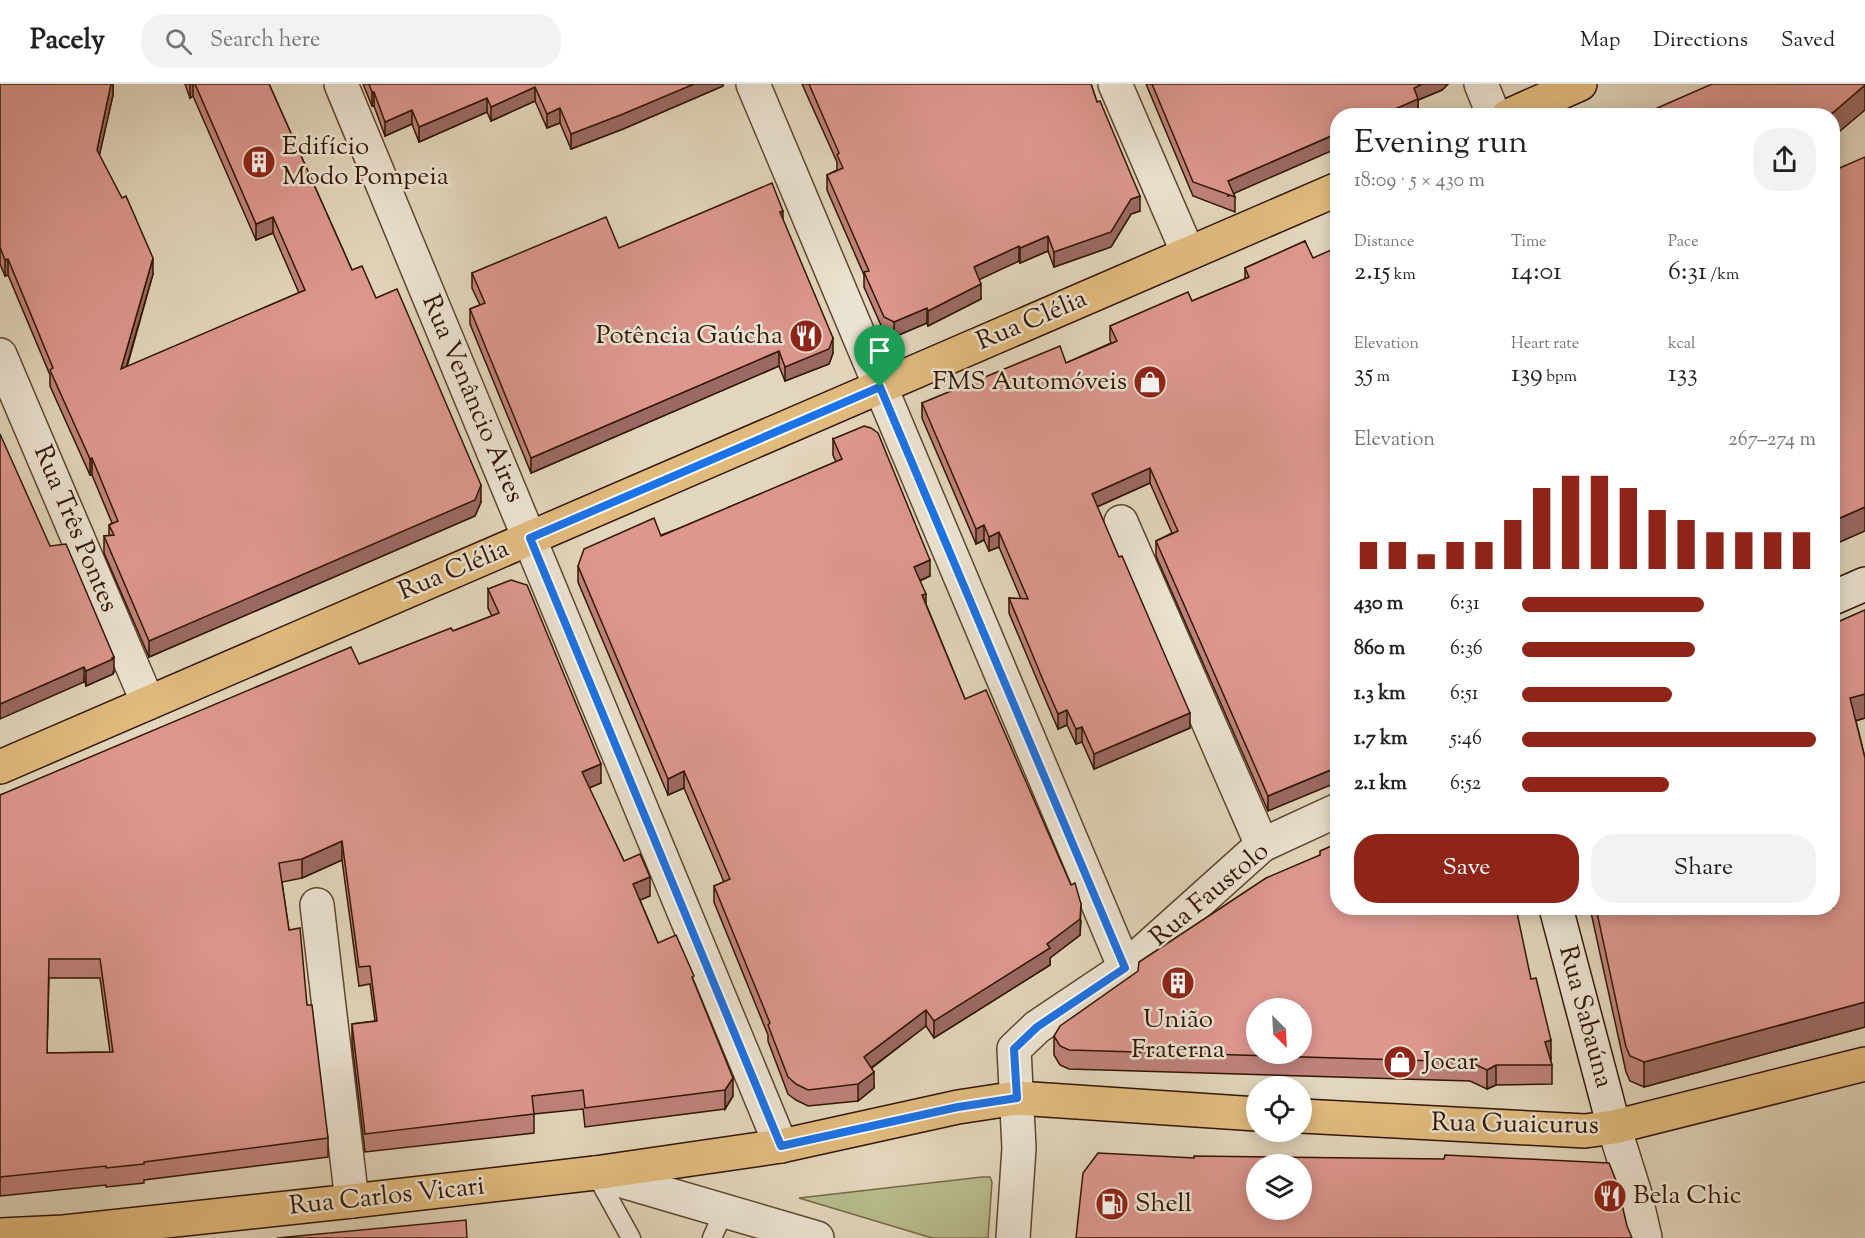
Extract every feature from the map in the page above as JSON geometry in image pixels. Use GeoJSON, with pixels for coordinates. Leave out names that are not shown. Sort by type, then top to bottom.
{"type":"FeatureCollection","features":[{"type":"Feature","properties":{"kind":"main road"},"geometry":{"type":"LineString","coordinates":[[1526,108],[1580,84]]}},
{"type":"Feature","properties":{"kind":"main road","name":"Rua Clélia"},"geometry":{"type":"LineString","coordinates":[[0,767],[1330,192]]}},
{"type":"Feature","properties":{"kind":"main road","name":"Rua Guaicurus"},"geometry":{"type":"LineString","coordinates":[[1312,1117],[1566,1131],[1614,1127],[1865,1064]]}},
{"type":"Feature","properties":{"kind":"main road"},"geometry":{"type":"LineString","coordinates":[[1017,1098],[1246,1113]]}},
{"type":"Feature","properties":{"kind":"main road","name":"Rua Carlos Vicari"},"geometry":{"type":"LineString","coordinates":[[0,1235],[126,1232],[595,1173],[781,1146],[958,1107],[1017,1098]]}},
{"type":"Feature","properties":{"kind":"street","name":"Rua Venâncio Aires"},"geometry":{"type":"LineString","coordinates":[[341,84],[781,1146]]}},
{"type":"Feature","properties":{"kind":"street"},"geometry":{"type":"LineString","coordinates":[[753,84],[1125,968]]}},
{"type":"Feature","properties":{"kind":"street"},"geometry":{"type":"LineString","coordinates":[[1114,84],[1188,253]]}},
{"type":"Feature","properties":{"kind":"street"},"geometry":{"type":"LineString","coordinates":[[1481,84],[1491,108]]}},
{"type":"Feature","properties":{"kind":"street","name":"Rua Três Pontes"},"geometry":{"type":"LineString","coordinates":[[0,355],[148,704]]}},
{"type":"Feature","properties":{"kind":"street"},"geometry":{"type":"LineString","coordinates":[[1121,522],[1262,846]]}},
{"type":"Feature","properties":{"kind":"street"},"geometry":{"type":"LineString","coordinates":[[1840,595],[1865,584]]}},
{"type":"Feature","properties":{"kind":"street","name":"Rua Faustolo"},"geometry":{"type":"LineString","coordinates":[[1017,1098],[1014,1049],[1037,1027],[1125,968],[1262,846],[1330,814]]}},
{"type":"Feature","properties":{"kind":"street"},"geometry":{"type":"LineString","coordinates":[[316,905],[352,1202]]}},
{"type":"Feature","properties":{"kind":"street","name":"Rua Sabaúna"},"geometry":{"type":"LineString","coordinates":[[1558,915],[1614,1127],[1635,1194],[1645,1238]]}},
{"type":"Feature","properties":{"kind":"street"},"geometry":{"type":"LineString","coordinates":[[1013,1238],[1019,1148],[1017,1098]]}},
{"type":"Feature","properties":{"kind":"street"},"geometry":{"type":"LineString","coordinates":[[595,1173],[718,1225],[817,1238]]}},
{"type":"Feature","properties":{"kind":"lane"},"geometry":{"type":"LineString","coordinates":[[595,1173],[631,1238]]}},
{"type":"Feature","properties":{"kind":"green space"},"geometry":{"type":"Polygon","coordinates":[[[990,1177],[992,1182],[988,1238],[932,1238],[799,1198],[990,1177]]]}},
{"type":"Feature","properties":{"kind":"building"},"geometry":{"type":"Polygon","coordinates":[[[0,84],[111,84],[97,150],[122,198],[126,196],[153,258],[121,369],[305,290],[273,217],[256,224],[195,84],[269,84],[352,270],[362,266],[376,298],[397,289],[481,485],[475,500],[149,641],[104,536],[114,535],[109,525],[118,521],[92,458],[90,459],[50,370],[53,368],[8,259],[5,260],[0,247],[0,84]]]}},
{"type":"Feature","properties":{"kind":"building"},"geometry":{"type":"Polygon","coordinates":[[[369,84],[694,84],[571,134],[560,108],[547,114],[535,87],[491,107],[487,98],[419,127],[412,110],[385,122],[369,84]]]}},
{"type":"Feature","properties":{"kind":"building"},"geometry":{"type":"Polygon","coordinates":[[[809,84],[1091,84],[1140,196],[1131,199],[1111,232],[1054,252],[1048,236],[1020,248],[1019,246],[974,267],[981,284],[928,311],[927,308],[894,322],[884,317],[864,272],[869,271],[827,175],[843,168],[837,155],[839,153],[809,84]]]}},
{"type":"Feature","properties":{"kind":"building"},"geometry":{"type":"Polygon","coordinates":[[[1152,84],[1422,84],[1414,88],[1418,99],[1397,108],[1330,108],[1330,136],[1228,181],[1235,197],[1193,182],[1152,84]]]}},
{"type":"Feature","properties":{"kind":"building"},"geometry":{"type":"Polygon","coordinates":[[[1712,84],[1865,84],[1838,108],[1657,108],[1712,84]]]}},
{"type":"Feature","properties":{"kind":"building"},"geometry":{"type":"Polygon","coordinates":[[[1865,157],[1865,507],[1840,518],[1840,168],[1865,157]]]}},
{"type":"Feature","properties":{"kind":"building"},"geometry":{"type":"Polygon","coordinates":[[[772,183],[783,211],[780,212],[833,338],[829,349],[785,367],[779,351],[531,458],[470,309],[485,303],[472,273],[606,217],[619,248],[772,183]]]}},
{"type":"Feature","properties":{"kind":"building"},"geometry":{"type":"Polygon","coordinates":[[[1305,241],[1313,258],[1330,251],[1330,770],[1268,796],[1156,541],[1178,531],[1150,468],[1092,494],[1119,557],[1122,556],[1190,713],[1094,754],[1082,727],[1076,729],[1067,710],[1058,714],[1009,598],[1028,599],[999,532],[989,537],[984,525],[976,529],[922,403],[1060,346],[1066,363],[1117,341],[1110,326],[1188,292],[1192,301],[1249,277],[1245,268],[1305,241]]]}},
{"type":"Feature","properties":{"kind":"building"},"geometry":{"type":"Polygon","coordinates":[[[864,426],[878,433],[930,560],[914,567],[926,594],[922,595],[965,699],[986,690],[1071,885],[1075,883],[1081,904],[1080,919],[1047,944],[1050,948],[934,1021],[926,1010],[864,1057],[874,1072],[858,1084],[808,1090],[788,1077],[768,1025],[770,1023],[714,886],[730,879],[684,771],[668,779],[578,566],[584,549],[654,518],[661,536],[842,459],[833,439],[864,426]]]}},
{"type":"Feature","properties":{"kind":"building"},"geometry":{"type":"Polygon","coordinates":[[[0,434],[50,546],[66,544],[114,657],[86,671],[84,667],[0,704],[0,434]]]}},
{"type":"Feature","properties":{"kind":"building"},"geometry":{"type":"Polygon","coordinates":[[[511,580],[527,585],[601,764],[582,772],[624,861],[640,854],[650,877],[633,884],[658,943],[676,935],[733,1078],[725,1090],[585,1108],[583,1090],[532,1096],[534,1114],[365,1134],[352,1024],[377,1021],[370,966],[359,967],[342,841],[302,859],[279,863],[289,930],[300,928],[307,1005],[312,1005],[328,1138],[144,1162],[144,1164],[0,1177],[0,795],[351,647],[359,664],[451,628],[453,631],[499,613],[488,589],[511,580]],[[49,959],[47,1053],[113,1052],[100,959],[49,959]]]}},
{"type":"Feature","properties":{"kind":"building"},"geometry":{"type":"Polygon","coordinates":[[[1865,610],[1865,694],[1850,698],[1865,758],[1865,1002],[1644,1062],[1630,1056],[1626,1047],[1598,915],[1840,915],[1840,621],[1865,610]]]}},
{"type":"Feature","properties":{"kind":"building"},"geometry":{"type":"Polygon","coordinates":[[[1330,847],[1330,915],[1517,915],[1531,979],[1536,978],[1551,1040],[1545,1042],[1552,1065],[1496,1065],[1487,1070],[1470,1062],[1312,1057],[1312,998],[1246,998],[1246,1055],[1069,1050],[1060,1046],[1054,1036],[1060,1026],[1138,971],[1139,962],[1266,878],[1320,855],[1320,851],[1330,847]]]}},
{"type":"Feature","properties":{"kind":"building"},"geometry":{"type":"Polygon","coordinates":[[[1098,1153],[1194,1158],[1194,1156],[1246,1157],[1246,1220],[1312,1220],[1312,1157],[1444,1159],[1445,1155],[1609,1163],[1632,1238],[1076,1238],[1083,1173],[1098,1153]]]}},
{"type":"Feature","properties":{"kind":"building"},"geometry":{"type":"Polygon","coordinates":[[[466,1220],[467,1238],[277,1238],[466,1220]]]}},
{"type":"Feature","properties":{"kind":"place","name":"Edifício Modo Pompeia"},"geometry":{"type":"Point","coordinates":[259,162]}},
{"type":"Feature","properties":{"kind":"place","name":"Potência Gaúcha"},"geometry":{"type":"Point","coordinates":[806,336]}},
{"type":"Feature","properties":{"kind":"place","name":"FMS Automóveis"},"geometry":{"type":"Point","coordinates":[1150,382]}},
{"type":"Feature","properties":{"kind":"place","name":"União Fraterna"},"geometry":{"type":"Point","coordinates":[1178,983]}},
{"type":"Feature","properties":{"kind":"place","name":"Jocar"},"geometry":{"type":"Point","coordinates":[1400,1062]}},
{"type":"Feature","properties":{"kind":"place","name":"Bela Chic"},"geometry":{"type":"Point","coordinates":[1610,1196]}},
{"type":"Feature","properties":{"kind":"place","name":"Shell"},"geometry":{"type":"Point","coordinates":[1112,1204]}},
{"type":"Feature","properties":{"kind":"route"},"geometry":{"type":"LineString","coordinates":[[880,387],[1125,968],[1037,1027],[1014,1049],[1017,1098],[958,1107],[781,1146],[530,538],[880,387]]}}]}
